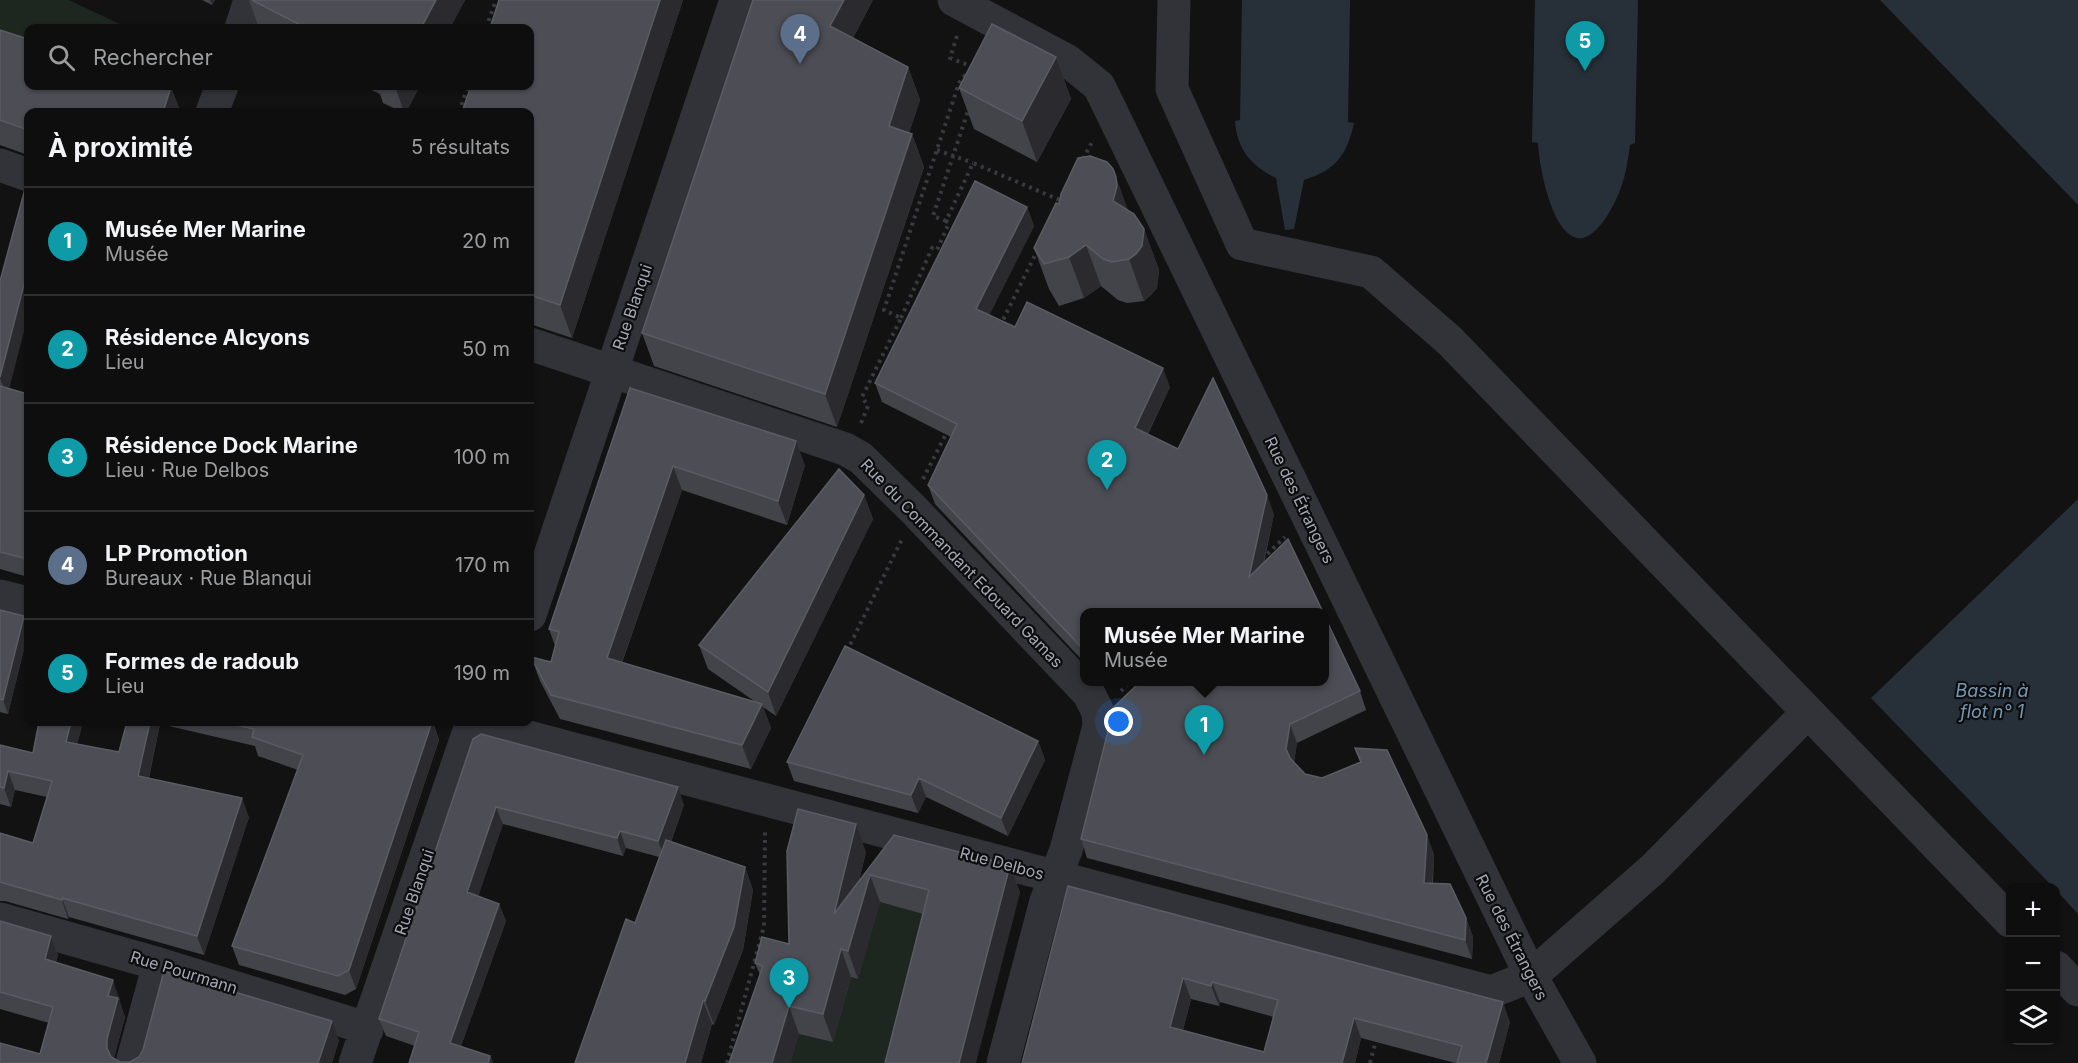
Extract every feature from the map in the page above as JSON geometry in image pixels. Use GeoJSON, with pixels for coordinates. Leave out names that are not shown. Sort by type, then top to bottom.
{"type":"FeatureCollection","features":[{"type":"Feature","properties":{"kind":"street"},"geometry":{"type":"LineString","coordinates":[[242,24],[250,0]]}},
{"type":"Feature","properties":{"kind":"street","name":"Rue Blanqui"},"geometry":{"type":"LineString","coordinates":[[534,603],[736,0]]}},
{"type":"Feature","properties":{"kind":"street"},"geometry":{"type":"LineString","coordinates":[[1174,0],[1172,89],[1242,244],[1371,272],[1450,341],[2006,917]]}},
{"type":"Feature","properties":{"kind":"street","name":"Rue des Étrangers"},"geometry":{"type":"LineString","coordinates":[[960,3],[1068,61],[1099,86],[1531,976],[1580,1063]]}},
{"type":"Feature","properties":{"kind":"street"},"geometry":{"type":"LineString","coordinates":[[214,108],[221,90]]}},
{"type":"Feature","properties":{"kind":"street"},"geometry":{"type":"LineString","coordinates":[[0,165],[24,174]]}},
{"type":"Feature","properties":{"kind":"street","name":"Rue du Commandant Edouard Gamas"},"geometry":{"type":"LineString","coordinates":[[534,345],[850,452],[861,458],[912,508],[1080,685]]}},
{"type":"Feature","properties":{"kind":"street"},"geometry":{"type":"LineString","coordinates":[[0,596],[24,602]]}},
{"type":"Feature","properties":{"kind":"street","name":"Rue du Commandant Edouard Gamas"},"geometry":{"type":"LineString","coordinates":[[1003,1063],[1054,876],[1066,849],[1100,726],[1098,712],[1089,694],[1081,686]]}},
{"type":"Feature","properties":{"kind":"street","name":"Rue Delbos"},"geometry":{"type":"LineString","coordinates":[[487,726],[1491,992],[1531,976],[1653,869],[1808,712]]}},
{"type":"Feature","properties":{"kind":"street","name":"Rue Blanqui"},"geometry":{"type":"LineString","coordinates":[[356,1063],[471,726]]}},
{"type":"Feature","properties":{"kind":"street","name":"Rue Pourmann"},"geometry":{"type":"LineString","coordinates":[[0,919],[159,964],[367,1030]]}},
{"type":"Feature","properties":{"kind":"street"},"geometry":{"type":"LineString","coordinates":[[132,1063],[159,964]]}},
{"type":"Feature","properties":{"kind":"street"},"geometry":{"type":"LineString","coordinates":[[2060,972],[2078,990]]}},
{"type":"Feature","properties":{"kind":"path"},"geometry":{"type":"LineString","coordinates":[[487,24],[496,0]]}},
{"type":"Feature","properties":{"kind":"path"},"geometry":{"type":"LineString","coordinates":[[960,3],[950,58],[973,68]]}},
{"type":"Feature","properties":{"kind":"path"},"geometry":{"type":"LineString","coordinates":[[973,68],[975,76]]}},
{"type":"Feature","properties":{"kind":"path"},"geometry":{"type":"LineString","coordinates":[[901,318],[884,310],[958,83],[973,68]]}},
{"type":"Feature","properties":{"kind":"path"},"geometry":{"type":"LineString","coordinates":[[460,108],[467,90]]}},
{"type":"Feature","properties":{"kind":"path"},"geometry":{"type":"LineString","coordinates":[[850,452],[868,406],[862,397],[932,248],[937,250],[950,223],[933,216],[970,106]]}},
{"type":"Feature","properties":{"kind":"path"},"geometry":{"type":"LineString","coordinates":[[1083,160],[1109,107]]}},
{"type":"Feature","properties":{"kind":"path"},"geometry":{"type":"LineString","coordinates":[[937,150],[1062,201],[1068,191]]}},
{"type":"Feature","properties":{"kind":"path"},"geometry":{"type":"LineString","coordinates":[[946,221],[973,164]]}},
{"type":"Feature","properties":{"kind":"path"},"geometry":{"type":"LineString","coordinates":[[995,336],[1042,243]]}},
{"type":"Feature","properties":{"kind":"path"},"geometry":{"type":"LineString","coordinates":[[845,656],[901,541],[917,491],[948,429]]}},
{"type":"Feature","properties":{"kind":"path"},"geometry":{"type":"LineString","coordinates":[[1256,564],[1307,516]]}},
{"type":"Feature","properties":{"kind":"path"},"geometry":{"type":"LineString","coordinates":[[727,1063],[764,926],[765,825],[773,802]]}},
{"type":"Feature","properties":{"kind":"path"},"geometry":{"type":"LineString","coordinates":[[1370,1063],[1378,1031]]}},
{"type":"Feature","properties":{"kind":"shaded area"},"geometry":{"type":"Polygon","coordinates":[[[0,0],[69,0],[120,24],[24,24],[24,64],[0,55],[0,0]]]}},
{"type":"Feature","properties":{"kind":"shaded area"},"geometry":{"type":"Polygon","coordinates":[[[880,902],[939,918],[902,1063],[790,1063],[799,1034],[833,1041],[799,962],[858,979],[880,902]]]}},
{"type":"Feature","properties":{"kind":"water"},"geometry":{"type":"Polygon","coordinates":[[[1242,0],[1350,0],[1348,122],[1354,123],[1348,144],[1338,160],[1324,171],[1304,180],[1294,229],[1285,230],[1276,178],[1259,168],[1247,156],[1236,131],[1235,121],[1240,120],[1242,0]]]}},
{"type":"Feature","properties":{"kind":"water"},"geometry":{"type":"Polygon","coordinates":[[[1535,0],[1638,0],[1635,143],[1630,145],[1624,179],[1614,204],[1598,228],[1584,238],[1577,238],[1568,233],[1560,224],[1548,196],[1538,143],[1532,142],[1535,0]]]}},
{"type":"Feature","properties":{"kind":"water"},"geometry":{"type":"Polygon","coordinates":[[[1880,0],[2078,0],[2078,205],[1880,0]]]}},
{"type":"Feature","properties":{"kind":"water","name":"Bassin à flot n° 1"},"geometry":{"type":"Polygon","coordinates":[[[2078,499],[2078,914],[2060,894],[2060,883],[2049,883],[1871,698],[2078,499]]]}},
{"type":"Feature","properties":{"kind":"building"},"geometry":{"type":"Polygon","coordinates":[[[252,0],[436,0],[423,24],[298,24],[252,0]]]}},
{"type":"Feature","properties":{"kind":"building"},"geometry":{"type":"Polygon","coordinates":[[[499,0],[660,0],[560,305],[534,296],[534,108],[463,108],[470,90],[534,90],[534,24],[491,24],[499,0]]]}},
{"type":"Feature","properties":{"kind":"building"},"geometry":{"type":"Polygon","coordinates":[[[753,0],[844,0],[830,26],[908,67],[889,126],[912,134],[825,394],[642,333],[753,0]]]}},
{"type":"Feature","properties":{"kind":"building"},"geometry":{"type":"Polygon","coordinates":[[[992,24],[1056,57],[1022,121],[959,88],[992,24]]]}},
{"type":"Feature","properties":{"kind":"building"},"geometry":{"type":"Polygon","coordinates":[[[0,30],[24,38],[24,90],[170,90],[164,108],[24,108],[24,129],[0,120],[0,30]]]}},
{"type":"Feature","properties":{"kind":"building"},"geometry":{"type":"Polygon","coordinates":[[[1090,156],[1107,162],[1113,169],[1117,186],[1113,201],[1134,214],[1144,229],[1142,246],[1129,259],[1112,262],[1103,259],[1086,245],[1069,257],[1044,264],[1034,248],[1056,203],[1059,204],[1061,194],[1078,158],[1090,156]]]}},
{"type":"Feature","properties":{"kind":"building"},"geometry":{"type":"Polygon","coordinates":[[[975,181],[1027,207],[976,309],[1015,327],[1027,302],[1163,368],[1135,428],[1178,449],[1213,378],[1267,495],[1249,577],[1288,539],[1321,608],[1080,608],[1080,646],[928,485],[957,424],[875,383],[975,181]]]}},
{"type":"Feature","properties":{"kind":"building"},"geometry":{"type":"Polygon","coordinates":[[[24,193],[24,284],[0,377],[0,281],[24,193]]]}},
{"type":"Feature","properties":{"kind":"building"},"geometry":{"type":"Polygon","coordinates":[[[0,386],[24,393],[24,558],[0,552],[0,386]]]}},
{"type":"Feature","properties":{"kind":"building"},"geometry":{"type":"Polygon","coordinates":[[[630,388],[796,441],[778,501],[673,466],[607,658],[762,704],[742,745],[551,695],[534,663],[534,658],[551,662],[559,632],[549,629],[630,388]]]}},
{"type":"Feature","properties":{"kind":"building"},"geometry":{"type":"Polygon","coordinates":[[[839,469],[864,495],[768,692],[699,645],[839,469]]]}},
{"type":"Feature","properties":{"kind":"building"},"geometry":{"type":"Polygon","coordinates":[[[0,610],[24,616],[3,700],[0,699],[0,610]]]}},
{"type":"Feature","properties":{"kind":"building"},"geometry":{"type":"Polygon","coordinates":[[[1329,626],[1360,691],[1290,724],[1286,749],[1290,758],[1305,774],[1322,778],[1361,762],[1355,748],[1387,750],[1427,835],[1424,883],[1450,884],[1466,918],[1465,940],[1081,839],[1114,707],[1136,686],[1329,686],[1329,626]]]}},
{"type":"Feature","properties":{"kind":"building"},"geometry":{"type":"Polygon","coordinates":[[[845,646],[1038,741],[1001,818],[919,778],[911,795],[787,762],[845,646]]]}},
{"type":"Feature","properties":{"kind":"building"},"geometry":{"type":"Polygon","coordinates":[[[38,726],[70,726],[66,742],[119,752],[126,726],[149,726],[138,776],[242,798],[197,936],[0,882],[0,833],[33,843],[52,781],[8,771],[4,788],[0,787],[0,745],[33,753],[38,726]]]}},
{"type":"Feature","properties":{"kind":"building"},"geometry":{"type":"Polygon","coordinates":[[[241,726],[431,726],[349,970],[338,976],[232,946],[303,755],[252,737],[254,729],[241,726]]]}},
{"type":"Feature","properties":{"kind":"building"},"geometry":{"type":"Polygon","coordinates":[[[481,734],[678,787],[658,841],[620,831],[617,838],[496,807],[467,892],[499,904],[450,1043],[490,1056],[488,1063],[409,1063],[419,1032],[379,1019],[473,739],[481,734]]]}},
{"type":"Feature","properties":{"kind":"building"},"geometry":{"type":"Polygon","coordinates":[[[798,809],[856,824],[834,914],[894,835],[1010,865],[959,1063],[885,1063],[929,890],[870,875],[848,951],[841,949],[823,1014],[789,1006],[772,1063],[729,1063],[763,966],[755,963],[762,937],[789,944],[787,851],[798,809]]]}},
{"type":"Feature","properties":{"kind":"building"},"geometry":{"type":"Polygon","coordinates":[[[666,840],[745,867],[734,927],[705,1001],[703,1001],[685,1063],[575,1063],[626,919],[635,923],[666,840]]]}},
{"type":"Feature","properties":{"kind":"building"},"geometry":{"type":"Polygon","coordinates":[[[1068,886],[1503,1002],[1486,1063],[1457,1063],[1462,1046],[1354,1018],[1342,1063],[1022,1063],[1068,886]],[[1183,978],[1170,1027],[1264,1052],[1278,1000],[1212,982],[1211,986],[1183,978]]]}},
{"type":"Feature","properties":{"kind":"building"},"geometry":{"type":"Polygon","coordinates":[[[0,921],[51,936],[45,959],[113,980],[108,996],[118,998],[107,1039],[107,1048],[111,1057],[120,1062],[130,1062],[139,1057],[143,1050],[164,971],[332,1021],[318,1063],[0,1063],[0,1043],[40,1054],[53,1007],[0,992],[0,921]]]}},
{"type":"Feature","properties":{"kind":"place","name":"LP Promotion"},"geometry":{"type":"Point","coordinates":[800,64]}},
{"type":"Feature","properties":{"kind":"place","name":"Formes de radoub"},"geometry":{"type":"Point","coordinates":[1585,71]}},
{"type":"Feature","properties":{"kind":"place","name":"Résidence Alcyons"},"geometry":{"type":"Point","coordinates":[1107,490]}},
{"type":"Feature","properties":{"kind":"place","name":"Musée Mer Marine"},"geometry":{"type":"Point","coordinates":[1204,755]}},
{"type":"Feature","properties":{"kind":"place","name":"Résidence Dock Marine"},"geometry":{"type":"Point","coordinates":[789,1008]}}]}
